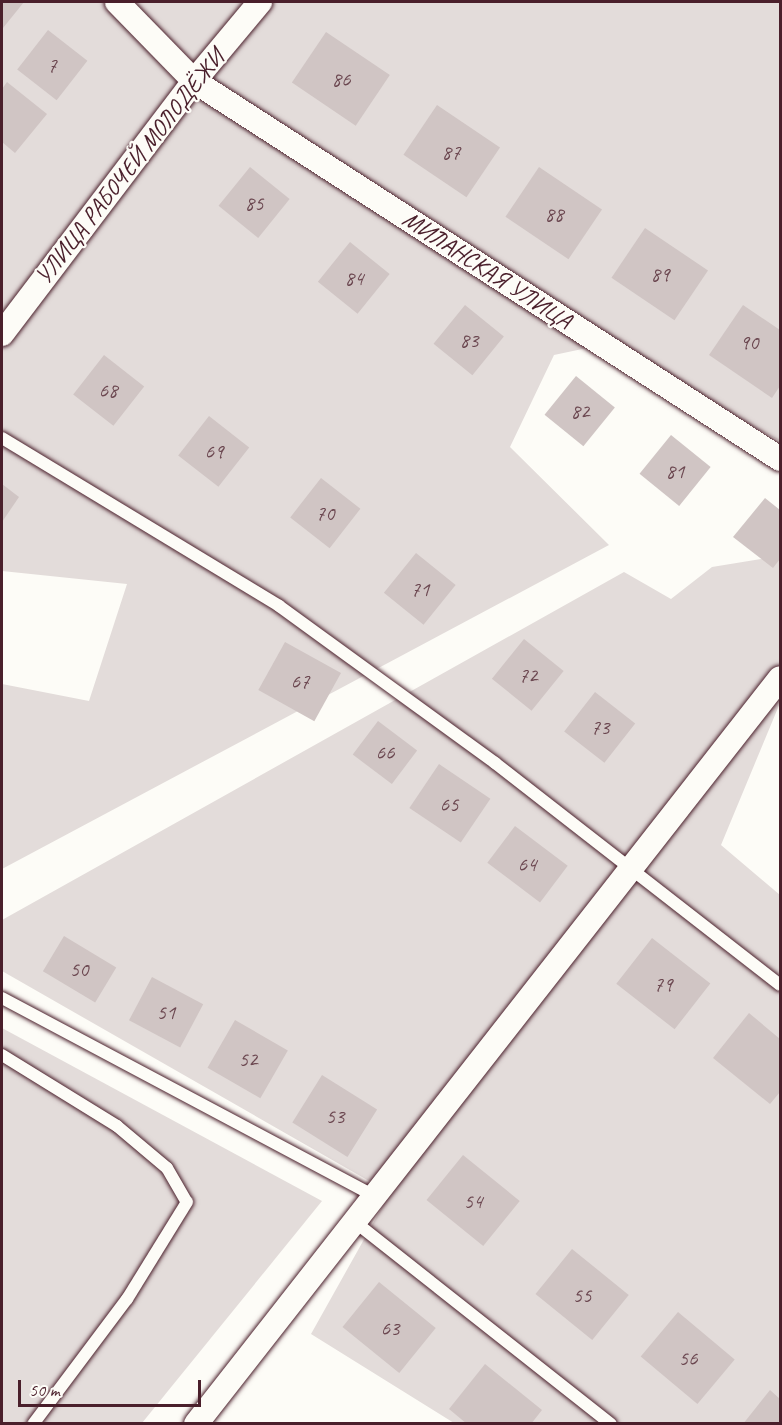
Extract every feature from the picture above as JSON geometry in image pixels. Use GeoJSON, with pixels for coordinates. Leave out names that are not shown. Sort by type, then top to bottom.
{"type":"FeatureCollection","features":[{"type":"Feature","properties":{"kind":"street","name":"МИЛАНСКАЯ УЛИЦА"},"geometry":{"type":"LineString","coordinates":[[117,2],[194,81],[780,459]]}},
{"type":"Feature","properties":{"kind":"street","name":"УЛИЦА РАБОЧЕЙ МОЛОДЁЖИ"},"geometry":{"type":"LineString","coordinates":[[2,334],[194,81],[260,2]]}},
{"type":"Feature","properties":{"kind":"street"},"geometry":{"type":"LineString","coordinates":[[196,1424],[780,678]]}},
{"type":"Feature","properties":{"kind":"lane"},"geometry":{"type":"LineString","coordinates":[[2,438],[279,606],[495,763],[780,985]]}},
{"type":"Feature","properties":{"kind":"lane"},"geometry":{"type":"LineString","coordinates":[[2,998],[375,1197]]}},
{"type":"Feature","properties":{"kind":"lane"},"geometry":{"type":"LineString","coordinates":[[2,1055],[117,1126],[167,1168],[187,1202],[127,1299],[33,1424]]}},
{"type":"Feature","properties":{"kind":"lane"},"geometry":{"type":"LineString","coordinates":[[355,1222],[611,1424]]}},
{"type":"Feature","properties":{"kind":"shaded area"},"geometry":{"type":"Polygon","coordinates":[[[2,2],[780,2],[780,441],[681,389],[620,341],[554,355],[510,447],[609,545],[2,869],[2,684],[89,701],[127,584],[2,571],[2,2]]]}},
{"type":"Feature","properties":{"kind":"shaded area"},"geometry":{"type":"Polygon","coordinates":[[[780,556],[780,703],[721,845],[780,895],[780,1423],[454,1423],[311,1334],[390,1193],[2,971],[2,920],[624,572],[671,599],[712,567],[780,556]]]}},
{"type":"Feature","properties":{"kind":"shaded area"},"geometry":{"type":"Polygon","coordinates":[[[2,1028],[322,1201],[142,1423],[2,1423],[2,1028]]]}},
{"type":"Feature","properties":{"kind":"building"},"geometry":{"type":"Polygon","coordinates":[[[2,2],[24,2],[3,28],[2,27],[2,2]]]}},
{"type":"Feature","properties":{"kind":"building"},"geometry":{"type":"Polygon","coordinates":[[[48,30],[87,61],[57,100],[17,69],[48,30]]]}},
{"type":"Feature","properties":{"kind":"building"},"geometry":{"type":"Polygon","coordinates":[[[326,32],[390,75],[356,126],[292,83],[326,32]]]}},
{"type":"Feature","properties":{"kind":"building"},"geometry":{"type":"Polygon","coordinates":[[[7,82],[47,114],[15,153],[2,142],[2,89],[7,82]]]}},
{"type":"Feature","properties":{"kind":"building"},"geometry":{"type":"Polygon","coordinates":[[[437,105],[500,147],[466,197],[403,155],[437,105]]]}},
{"type":"Feature","properties":{"kind":"building"},"geometry":{"type":"Polygon","coordinates":[[[250,167],[290,199],[258,238],[219,206],[250,167]]]}},
{"type":"Feature","properties":{"kind":"building"},"geometry":{"type":"Polygon","coordinates":[[[539,167],[602,209],[568,259],[505,217],[539,167]]]}},
{"type":"Feature","properties":{"kind":"building"},"geometry":{"type":"Polygon","coordinates":[[[645,228],[708,270],[674,320],[611,278],[645,228]]]}},
{"type":"Feature","properties":{"kind":"building"},"geometry":{"type":"Polygon","coordinates":[[[350,242],[390,274],[358,314],[318,282],[350,242]]]}},
{"type":"Feature","properties":{"kind":"building"},"geometry":{"type":"Polygon","coordinates":[[[465,305],[504,336],[472,375],[434,344],[465,305]]]}},
{"type":"Feature","properties":{"kind":"building"},"geometry":{"type":"Polygon","coordinates":[[[743,305],[780,330],[780,386],[772,398],[709,355],[743,305]]]}},
{"type":"Feature","properties":{"kind":"building"},"geometry":{"type":"Polygon","coordinates":[[[104,355],[144,386],[113,426],[73,394],[104,355]]]}},
{"type":"Feature","properties":{"kind":"building"},"geometry":{"type":"Polygon","coordinates":[[[576,376],[615,407],[583,446],[545,415],[576,376]]]}},
{"type":"Feature","properties":{"kind":"building"},"geometry":{"type":"Polygon","coordinates":[[[209,416],[249,447],[218,487],[178,455],[209,416]]]}},
{"type":"Feature","properties":{"kind":"building"},"geometry":{"type":"Polygon","coordinates":[[[671,435],[711,467],[679,506],[640,474],[671,435]]]}},
{"type":"Feature","properties":{"kind":"building"},"geometry":{"type":"Polygon","coordinates":[[[321,478],[360,509],[330,548],[290,517],[321,478]]]}},
{"type":"Feature","properties":{"kind":"building"},"geometry":{"type":"Polygon","coordinates":[[[2,484],[19,497],[2,522],[2,484]]]}},
{"type":"Feature","properties":{"kind":"building"},"geometry":{"type":"Polygon","coordinates":[[[765,498],[780,510],[780,559],[773,568],[733,537],[765,498]]]}},
{"type":"Feature","properties":{"kind":"building"},"geometry":{"type":"Polygon","coordinates":[[[416,553],[456,585],[424,625],[384,593],[416,553]]]}},
{"type":"Feature","properties":{"kind":"building"},"geometry":{"type":"Polygon","coordinates":[[[524,639],[564,671],[532,711],[492,679],[524,639]]]}},
{"type":"Feature","properties":{"kind":"building"},"geometry":{"type":"Polygon","coordinates":[[[285,642],[341,673],[314,721],[258,690],[285,642]]]}},
{"type":"Feature","properties":{"kind":"building"},"geometry":{"type":"Polygon","coordinates":[[[595,692],[635,723],[604,763],[564,731],[595,692]]]}},
{"type":"Feature","properties":{"kind":"building"},"geometry":{"type":"Polygon","coordinates":[[[378,721],[417,750],[392,784],[353,755],[378,721]]]}},
{"type":"Feature","properties":{"kind":"building"},"geometry":{"type":"Polygon","coordinates":[[[439,764],[490,799],[461,843],[409,808],[439,764]]]}},
{"type":"Feature","properties":{"kind":"building"},"geometry":{"type":"Polygon","coordinates":[[[515,826],[568,866],[540,902],[487,863],[515,826]]]}},
{"type":"Feature","properties":{"kind":"building"},"geometry":{"type":"Polygon","coordinates":[[[64,936],[116,967],[95,1003],[43,971],[64,936]]]}},
{"type":"Feature","properties":{"kind":"building"},"geometry":{"type":"Polygon","coordinates":[[[652,938],[710,984],[675,1029],[616,984],[652,938]]]}},
{"type":"Feature","properties":{"kind":"building"},"geometry":{"type":"Polygon","coordinates":[[[152,977],[203,1004],[180,1047],[129,1020],[152,977]]]}},
{"type":"Feature","properties":{"kind":"building"},"geometry":{"type":"Polygon","coordinates":[[[749,1013],[780,1039],[780,1092],[770,1104],[713,1058],[749,1013]]]}},
{"type":"Feature","properties":{"kind":"building"},"geometry":{"type":"Polygon","coordinates":[[[235,1020],[288,1050],[260,1098],[208,1068],[235,1020]]]}},
{"type":"Feature","properties":{"kind":"building"},"geometry":{"type":"Polygon","coordinates":[[[322,1075],[377,1109],[347,1157],[292,1122],[322,1075]]]}},
{"type":"Feature","properties":{"kind":"building"},"geometry":{"type":"Polygon","coordinates":[[[463,1155],[520,1201],[483,1246],[426,1200],[463,1155]]]}},
{"type":"Feature","properties":{"kind":"building"},"geometry":{"type":"Polygon","coordinates":[[[572,1249],[629,1295],[592,1340],[535,1294],[572,1249]]]}},
{"type":"Feature","properties":{"kind":"building"},"geometry":{"type":"Polygon","coordinates":[[[379,1282],[436,1328],[399,1373],[342,1327],[379,1282]]]}},
{"type":"Feature","properties":{"kind":"building"},"geometry":{"type":"Polygon","coordinates":[[[678,1312],[735,1360],[697,1404],[641,1356],[678,1312]]]}},
{"type":"Feature","properties":{"kind":"building"},"geometry":{"type":"Polygon","coordinates":[[[485,1364],[542,1410],[531,1424],[467,1424],[449,1409],[485,1364]]]}},
{"type":"Feature","properties":{"kind":"building"},"geometry":{"type":"Polygon","coordinates":[[[770,1390],[780,1399],[780,1424],[743,1424],[770,1390]]]}}]}
